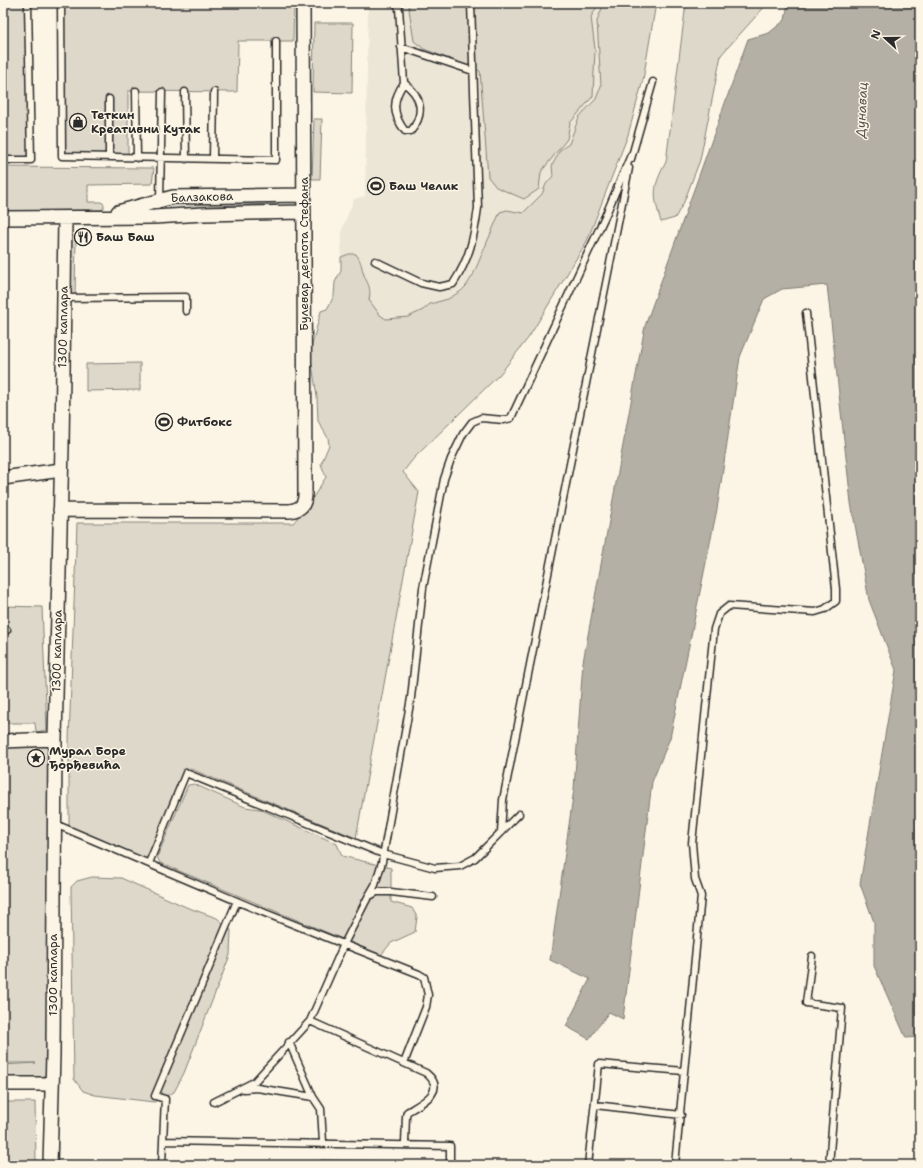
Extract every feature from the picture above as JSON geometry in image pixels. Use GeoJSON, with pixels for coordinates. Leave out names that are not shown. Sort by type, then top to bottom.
{"type":"FeatureCollection","features":[{"type":"Feature","properties":{"kind":"street","name":"Булевар деспота Стефана"},"geometry":{"type":"LineString","coordinates":[[60,510],[290,511],[298,509],[302,505],[305,494],[303,3]]}},
{"type":"Feature","properties":{"kind":"street","name":"Балзакова"},"geometry":{"type":"LineString","coordinates":[[103,217],[173,197],[303,195]]}},
{"type":"Feature","properties":{"kind":"street","name":"Балзакова"},"geometry":{"type":"LineString","coordinates":[[3,218],[154,217],[204,214],[303,212]]}},
{"type":"Feature","properties":{"kind":"street","name":"1300 каплара"},"geometry":{"type":"LineString","coordinates":[[50,1165],[64,218]]}},
{"type":"Feature","properties":{"kind":"street"},"geometry":{"type":"LineString","coordinates":[[3,478],[61,470]]}},
{"type":"Feature","properties":{"kind":"street"},"geometry":{"type":"LineString","coordinates":[[3,741],[56,739]]}},
{"type":"Feature","properties":{"kind":"street"},"geometry":{"type":"LineString","coordinates":[[3,1084],[52,1084]]}},
{"type":"Feature","properties":{"kind":"lane"},"geometry":{"type":"LineString","coordinates":[[3,160],[31,160],[28,3]]}},
{"type":"Feature","properties":{"kind":"lane"},"geometry":{"type":"LineString","coordinates":[[61,3],[62,156],[276,160],[276,41]]}},
{"type":"Feature","properties":{"kind":"lane"},"geometry":{"type":"LineString","coordinates":[[396,3],[398,8],[404,83],[398,92],[395,102],[395,112],[398,123],[405,131],[411,131],[420,116],[421,108],[415,92],[404,83]]}},
{"type":"Feature","properties":{"kind":"lane"},"geometry":{"type":"LineString","coordinates":[[375,261],[421,283],[439,287],[453,284],[464,267],[473,238],[478,208],[471,3]]}},
{"type":"Feature","properties":{"kind":"lane"},"geometry":{"type":"LineString","coordinates":[[401,47],[473,71]]}},
{"type":"Feature","properties":{"kind":"lane"},"geometry":{"type":"LineString","coordinates":[[501,832],[503,800],[632,155],[653,82]]}},
{"type":"Feature","properties":{"kind":"lane"},"geometry":{"type":"LineString","coordinates":[[136,91],[137,158]]}},
{"type":"Feature","properties":{"kind":"lane"},"geometry":{"type":"LineString","coordinates":[[160,200],[162,158],[162,92]]}},
{"type":"Feature","properties":{"kind":"lane"},"geometry":{"type":"LineString","coordinates":[[185,92],[186,159]]}},
{"type":"Feature","properties":{"kind":"lane"},"geometry":{"type":"LineString","coordinates":[[213,159],[214,92]]}},
{"type":"Feature","properties":{"kind":"lane"},"geometry":{"type":"LineString","coordinates":[[109,100],[110,157]]}},
{"type":"Feature","properties":{"kind":"lane"},"geometry":{"type":"LineString","coordinates":[[214,1102],[254,1082],[310,1021],[344,944],[379,874],[411,698],[423,588],[444,479],[450,458],[462,434],[472,422],[480,418],[504,420],[511,418],[632,155]]}},
{"type":"Feature","properties":{"kind":"lane"},"geometry":{"type":"LineString","coordinates":[[64,298],[186,297],[186,311]]}},
{"type":"Feature","properties":{"kind":"lane"},"geometry":{"type":"LineString","coordinates":[[675,1165],[701,896],[695,879],[692,843],[714,629],[719,614],[729,606],[815,612],[825,609],[836,601],[836,589],[806,313]]}},
{"type":"Feature","properties":{"kind":"lane"},"geometry":{"type":"LineString","coordinates":[[149,863],[186,773],[383,854],[435,868],[460,866],[476,858],[519,814]]}},
{"type":"Feature","properties":{"kind":"lane"},"geometry":{"type":"LineString","coordinates":[[55,824],[424,978],[428,995],[426,1007],[404,1063]]}},
{"type":"Feature","properties":{"kind":"lane"},"geometry":{"type":"LineString","coordinates":[[368,897],[377,892],[391,892],[433,897]]}},
{"type":"Feature","properties":{"kind":"lane"},"geometry":{"type":"LineString","coordinates":[[162,1165],[165,1099],[155,1096],[237,901]]}},
{"type":"Feature","properties":{"kind":"lane"},"geometry":{"type":"LineString","coordinates":[[812,956],[806,1002],[842,1008],[829,1165]]}},
{"type":"Feature","properties":{"kind":"lane"},"geometry":{"type":"LineString","coordinates":[[310,1021],[426,1073],[432,1078],[434,1084],[432,1095],[428,1100],[407,1112],[405,1144]]}},
{"type":"Feature","properties":{"kind":"lane"},"geometry":{"type":"LineString","coordinates":[[290,1042],[313,1097],[321,1109],[323,1142]]}},
{"type":"Feature","properties":{"kind":"lane"},"geometry":{"type":"LineString","coordinates":[[588,1165],[599,1064],[684,1071]]}},
{"type":"Feature","properties":{"kind":"lane"},"geometry":{"type":"LineString","coordinates":[[242,1089],[257,1088],[313,1097]]}},
{"type":"Feature","properties":{"kind":"lane"},"geometry":{"type":"LineString","coordinates":[[595,1105],[680,1114]]}},
{"type":"Feature","properties":{"kind":"lane"},"geometry":{"type":"LineString","coordinates":[[163,1141],[323,1142],[450,1146],[450,1165]]}},
{"type":"Feature","properties":{"kind":"shaded area"},"geometry":{"type":"Polygon","coordinates":[[[3,3],[28,3],[31,160],[3,160],[3,3]]]}},
{"type":"Feature","properties":{"kind":"shaded area"},"geometry":{"type":"Polygon","coordinates":[[[61,3],[294,3],[293,41],[238,41],[237,92],[128,91],[128,157],[62,156],[61,3]]]}},
{"type":"Feature","properties":{"kind":"shaded area"},"geometry":{"type":"Polygon","coordinates":[[[368,3],[604,3],[597,21],[601,86],[596,99],[579,117],[569,144],[560,150],[552,166],[553,176],[546,184],[542,194],[523,213],[513,211],[500,212],[492,234],[466,286],[448,299],[430,304],[423,310],[408,317],[386,319],[380,315],[369,300],[371,289],[363,273],[361,261],[349,254],[341,257],[342,229],[354,199],[365,196],[368,3]]]}},
{"type":"Feature","properties":{"kind":"shaded area"},"geometry":{"type":"Polygon","coordinates":[[[408,3],[599,3],[591,17],[595,49],[593,96],[570,123],[567,139],[541,172],[539,189],[524,199],[496,187],[488,177],[480,71],[424,49],[414,41],[408,3]]]}},
{"type":"Feature","properties":{"kind":"shaded area"},"geometry":{"type":"Polygon","coordinates":[[[604,3],[656,3],[643,80],[628,135],[587,241],[529,337],[500,374],[414,458],[403,472],[419,492],[356,838],[191,769],[185,769],[148,858],[141,860],[69,829],[69,739],[77,523],[293,523],[307,507],[326,477],[321,464],[329,445],[328,438],[318,421],[317,397],[312,364],[309,356],[321,311],[327,309],[334,296],[335,282],[341,271],[341,257],[349,254],[356,254],[360,261],[369,288],[369,300],[380,315],[386,319],[408,317],[423,310],[430,304],[448,299],[461,291],[473,275],[500,212],[507,210],[523,213],[542,194],[546,184],[553,176],[552,166],[560,150],[569,144],[579,117],[596,99],[601,86],[597,21],[604,3]]]}},
{"type":"Feature","properties":{"kind":"shaded area"},"geometry":{"type":"Polygon","coordinates":[[[686,3],[767,4],[721,55],[700,160],[684,202],[675,218],[661,222],[656,205],[655,192],[658,179],[666,162],[686,3]]]}},
{"type":"Feature","properties":{"kind":"shaded area"},"geometry":{"type":"Polygon","coordinates":[[[314,23],[353,23],[352,93],[313,92],[314,23]]]}},
{"type":"Feature","properties":{"kind":"shaded area"},"geometry":{"type":"Polygon","coordinates":[[[314,119],[322,119],[320,179],[312,179],[314,119]]]}},
{"type":"Feature","properties":{"kind":"shaded area"},"geometry":{"type":"Polygon","coordinates":[[[3,167],[154,168],[152,184],[88,185],[88,202],[101,202],[104,204],[104,208],[101,210],[3,211],[3,167]]]}},
{"type":"Feature","properties":{"kind":"shaded area"},"geometry":{"type":"Polygon","coordinates":[[[278,201],[278,204],[209,206],[175,209],[171,209],[169,206],[172,202],[278,201]]]}},
{"type":"Feature","properties":{"kind":"shaded area"},"geometry":{"type":"Polygon","coordinates":[[[69,236],[76,236],[75,296],[68,296],[69,236]]]}},
{"type":"Feature","properties":{"kind":"shaded area"},"geometry":{"type":"Polygon","coordinates":[[[140,363],[140,390],[86,391],[86,364],[140,363]]]}},
{"type":"Feature","properties":{"kind":"shaded area"},"geometry":{"type":"Polygon","coordinates":[[[3,606],[42,607],[47,730],[36,732],[35,723],[3,723],[3,606]]]}},
{"type":"Feature","properties":{"kind":"shaded area"},"geometry":{"type":"Polygon","coordinates":[[[55,739],[48,927],[46,1046],[52,1084],[3,1084],[3,1065],[36,1063],[3,1063],[3,746],[55,739]]]}},
{"type":"Feature","properties":{"kind":"shaded area"},"geometry":{"type":"Polygon","coordinates":[[[194,784],[245,807],[260,809],[337,844],[342,856],[391,868],[391,902],[412,908],[417,917],[415,932],[391,943],[381,955],[160,863],[157,857],[188,785],[194,784]]]}},
{"type":"Feature","properties":{"kind":"shaded area"},"geometry":{"type":"Polygon","coordinates":[[[92,877],[121,878],[186,907],[217,918],[231,930],[230,955],[184,1073],[174,1092],[154,1102],[95,1095],[83,1091],[74,1079],[71,887],[77,881],[92,877]]]}},
{"type":"Feature","properties":{"kind":"shaded area"},"geometry":{"type":"Polygon","coordinates":[[[3,1102],[35,1102],[36,1165],[3,1165],[3,1102]]]}},
{"type":"Feature","properties":{"kind":"shaded area"},"geometry":{"type":"Polygon","coordinates":[[[321,1160],[408,1162],[411,1165],[315,1165],[321,1160]]]}},
{"type":"Feature","properties":{"kind":"water","name":"Дунавац"},"geometry":{"type":"Polygon","coordinates":[[[788,3],[920,3],[920,1037],[906,1038],[874,966],[874,922],[860,884],[896,670],[869,600],[851,503],[827,285],[782,289],[764,299],[740,357],[717,509],[670,738],[652,782],[623,1019],[609,1012],[589,1039],[566,1026],[590,979],[550,960],[574,789],[583,662],[645,326],[748,39],[769,33],[785,20],[788,3]]]}},
{"type":"Feature","properties":{"kind":"place","name":"Теткин Креативни Кутак"},"geometry":{"type":"Point","coordinates":[78,122]}},
{"type":"Feature","properties":{"kind":"place","name":"Баш Челик"},"geometry":{"type":"Point","coordinates":[376,186]}},
{"type":"Feature","properties":{"kind":"place","name":"Баш Баш"},"geometry":{"type":"Point","coordinates":[83,237]}},
{"type":"Feature","properties":{"kind":"place","name":"Фитбокс"},"geometry":{"type":"Point","coordinates":[164,422]}},
{"type":"Feature","properties":{"kind":"place","name":"Мурал Боре Ђорђевића"},"geometry":{"type":"Point","coordinates":[36,758]}}]}
